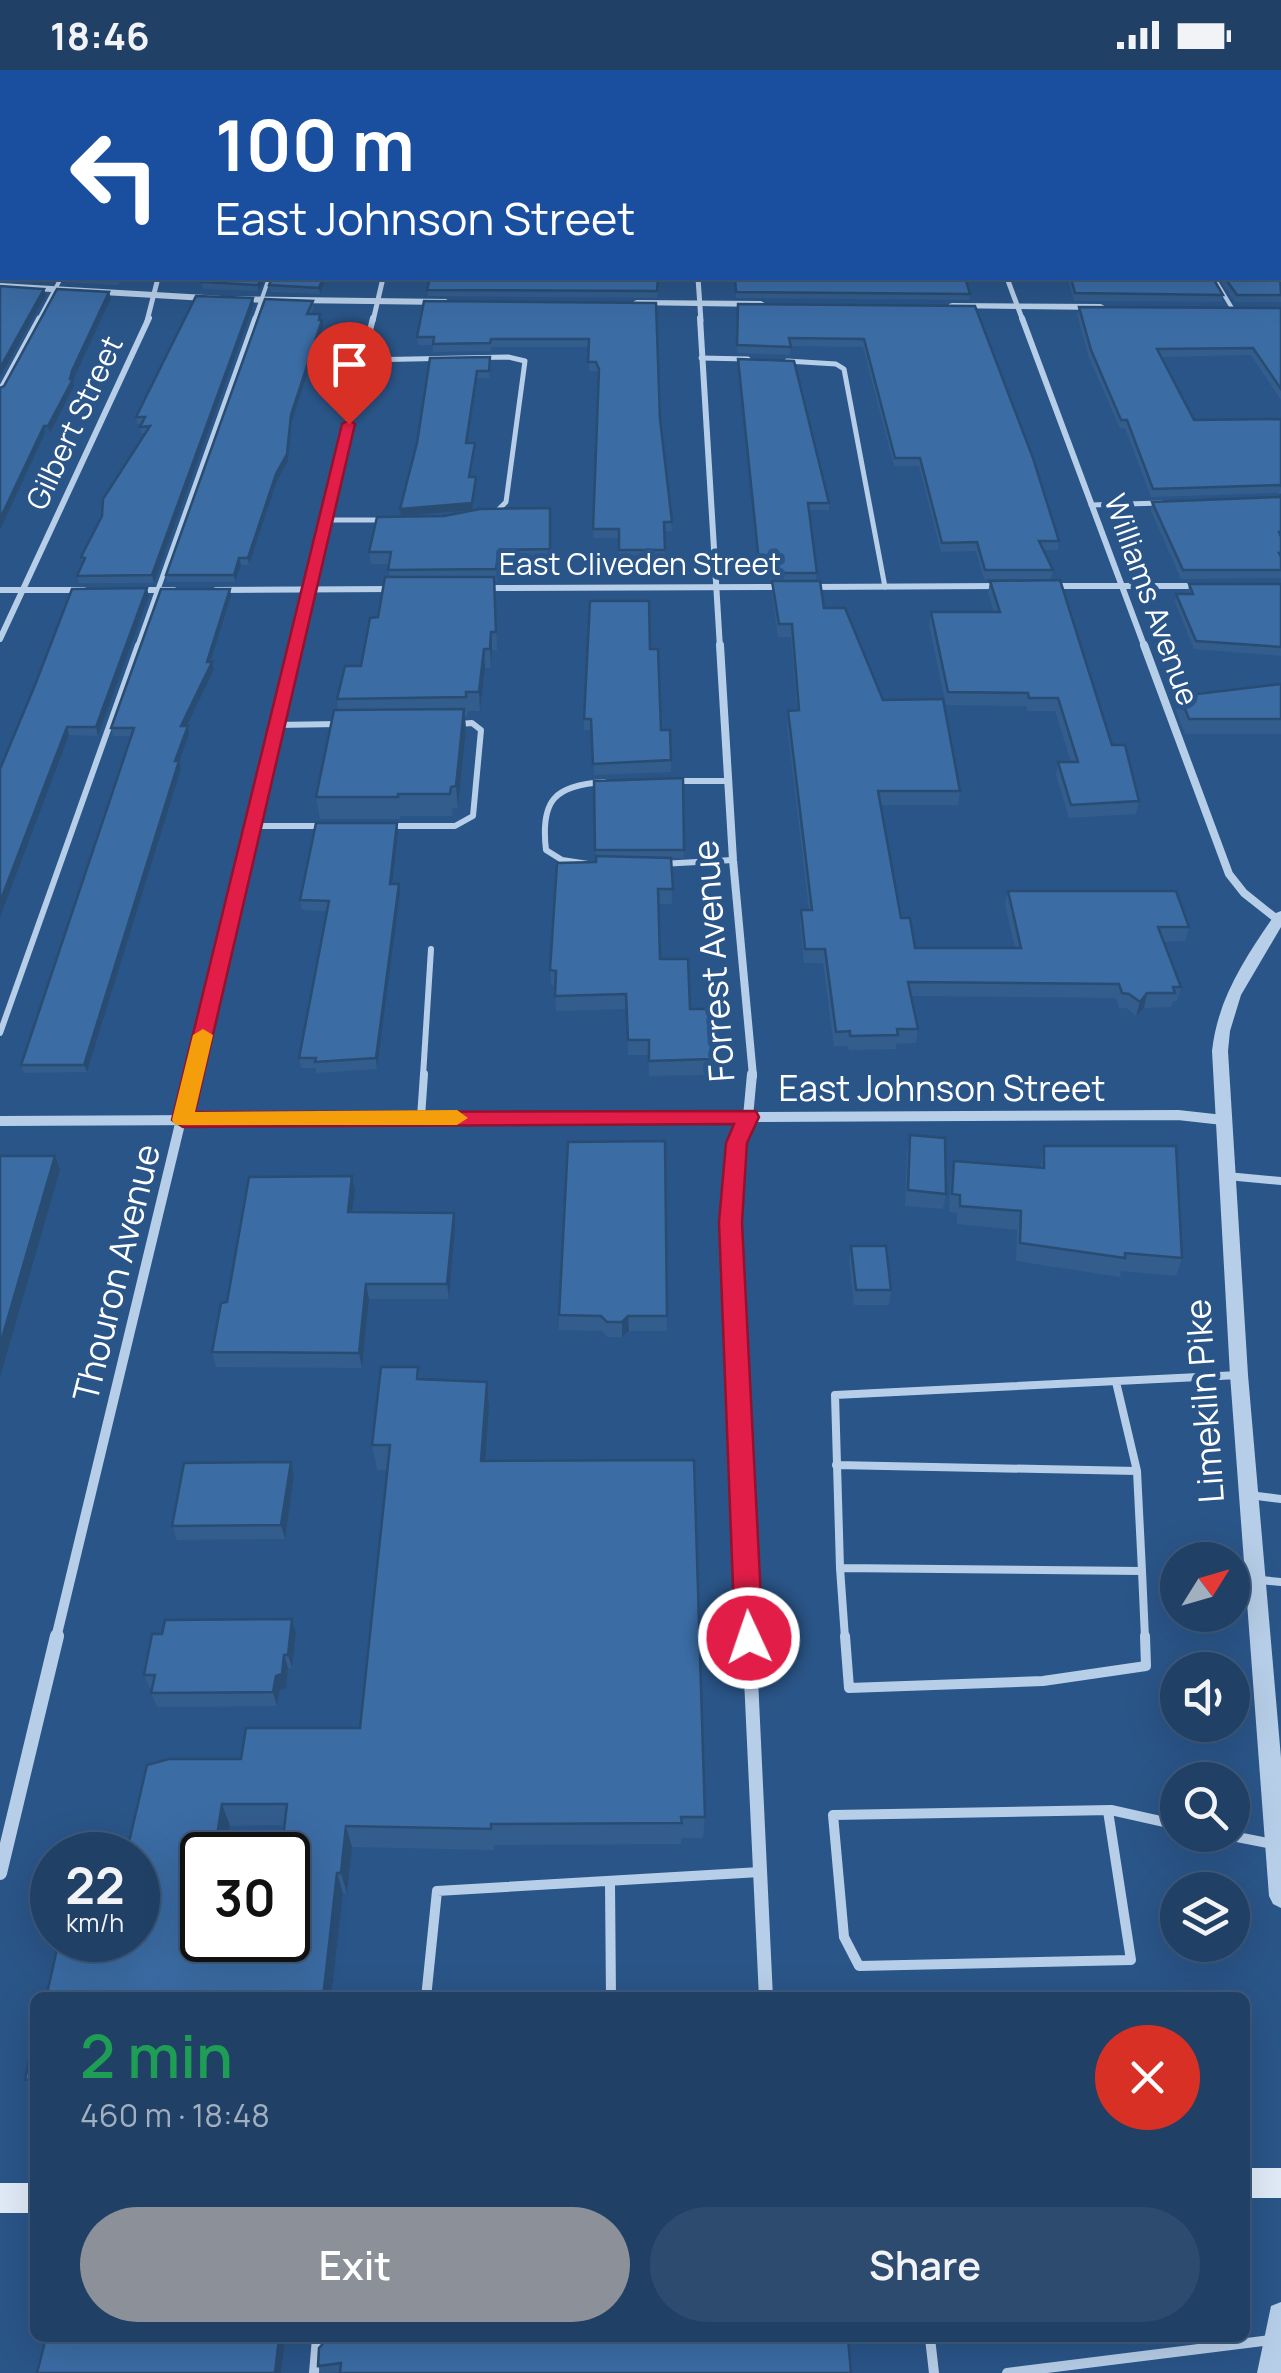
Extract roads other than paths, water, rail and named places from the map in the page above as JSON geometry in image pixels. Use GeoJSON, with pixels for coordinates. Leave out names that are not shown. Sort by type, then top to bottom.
{"type":"FeatureCollection","features":[{"type":"Feature","properties":{"kind":"main road"},"geometry":{"type":"LineString","coordinates":[[1250,2183],[1281,2183]]}},
{"type":"Feature","properties":{"kind":"main road"},"geometry":{"type":"LineString","coordinates":[[0,2198],[30,2198]]}},
{"type":"Feature","properties":{"kind":"street","name":"Gilbert Street"},"geometry":{"type":"LineString","coordinates":[[0,639],[151,312],[158,280]]}},
{"type":"Feature","properties":{"kind":"street","name":"Thouron Avenue"},"geometry":{"type":"LineString","coordinates":[[0,1873],[6,1821],[183,1120],[383,280]]}},
{"type":"Feature","properties":{"kind":"street","name":"Forrest Avenue"},"geometry":{"type":"LineString","coordinates":[[698,280],[733,860],[753,1080],[748,1117],[734,1160],[731,1258],[766,1992]]}},
{"type":"Feature","properties":{"kind":"street","name":"Williams Avenue"},"geometry":{"type":"LineString","coordinates":[[1008,280],[1229,874],[1244,893],[1280,918]]}},
{"type":"Feature","properties":{"kind":"street"},"geometry":{"type":"LineString","coordinates":[[0,286],[262,300],[452,302]]}},
{"type":"Feature","properties":{"kind":"street"},"geometry":{"type":"LineString","coordinates":[[624,303],[776,304]]}},
{"type":"Feature","properties":{"kind":"street"},"geometry":{"type":"LineString","coordinates":[[946,306],[1113,308]]}},
{"type":"Feature","properties":{"kind":"street"},"geometry":{"type":"LineString","coordinates":[[1212,308],[1248,308]]}},
{"type":"Feature","properties":{"kind":"street","name":"East Cliveden Street"},"geometry":{"type":"LineString","coordinates":[[466,588],[1003,586]]}},
{"type":"Feature","properties":{"kind":"street"},"geometry":{"type":"LineString","coordinates":[[1042,586],[1201,586]]}},
{"type":"Feature","properties":{"kind":"street"},"geometry":{"type":"LineString","coordinates":[[214,590],[408,589]]}},
{"type":"Feature","properties":{"kind":"street"},"geometry":{"type":"LineString","coordinates":[[0,590],[99,590]]}},
{"type":"Feature","properties":{"kind":"street"},"geometry":{"type":"LineString","coordinates":[[118,590],[176,590]]}},
{"type":"Feature","properties":{"kind":"street","name":"Limekiln Pike"},"geometry":{"type":"LineString","coordinates":[[1280,918],[1238,980],[1226,1006],[1220,1050],[1239,1375],[1281,1896]]}},
{"type":"Feature","properties":{"kind":"street","name":"East Johnson Street"},"geometry":{"type":"LineString","coordinates":[[0,1121],[1178,1115],[1223,1120]]}},
{"type":"Feature","properties":{"kind":"street"},"geometry":{"type":"LineString","coordinates":[[1271,2373],[1279,2327]]}},
{"type":"Feature","properties":{"kind":"lane"},"geometry":{"type":"LineString","coordinates":[[0,390],[60,280]]}},
{"type":"Feature","properties":{"kind":"lane"},"geometry":{"type":"LineString","coordinates":[[0,1033],[268,280]]}},
{"type":"Feature","properties":{"kind":"lane"},"geometry":{"type":"LineString","coordinates":[[1215,280],[1232,308]]}},
{"type":"Feature","properties":{"kind":"lane"},"geometry":{"type":"LineString","coordinates":[[364,360],[508,356],[526,361],[506,502],[496,512],[487,514]]}},
{"type":"Feature","properties":{"kind":"lane"},"geometry":{"type":"LineString","coordinates":[[701,358],[754,360]]}},
{"type":"Feature","properties":{"kind":"lane"},"geometry":{"type":"LineString","coordinates":[[772,360],[824,362],[844,369],[885,587]]}},
{"type":"Feature","properties":{"kind":"lane"},"geometry":{"type":"LineString","coordinates":[[1091,505],[1166,503]]}},
{"type":"Feature","properties":{"kind":"lane"},"geometry":{"type":"LineString","coordinates":[[327,520],[384,520]]}},
{"type":"Feature","properties":{"kind":"lane"},"geometry":{"type":"LineString","coordinates":[[274,725],[353,724]]}},
{"type":"Feature","properties":{"kind":"lane"},"geometry":{"type":"LineString","coordinates":[[381,826],[454,826],[472,816],[481,730],[472,724],[452,724]]}},
{"type":"Feature","properties":{"kind":"lane"},"geometry":{"type":"LineString","coordinates":[[676,781],[728,780]]}},
{"type":"Feature","properties":{"kind":"lane"},"geometry":{"type":"LineString","coordinates":[[592,864],[562,860],[546,850],[542,823],[552,796],[566,786],[606,782]]}},
{"type":"Feature","properties":{"kind":"lane"},"geometry":{"type":"LineString","coordinates":[[253,826],[326,826]]}},
{"type":"Feature","properties":{"kind":"lane"},"geometry":{"type":"LineString","coordinates":[[643,864],[733,860]]}},
{"type":"Feature","properties":{"kind":"lane"},"geometry":{"type":"LineString","coordinates":[[421,1118],[431,949]]}},
{"type":"Feature","properties":{"kind":"lane"},"geometry":{"type":"LineString","coordinates":[[1227,1176],[1281,1181]]}},
{"type":"Feature","properties":{"kind":"lane"},"geometry":{"type":"LineString","coordinates":[[1116,1382],[1137,1470],[1146,1666],[1044,1681],[849,1688],[840,1568],[835,1395],[1239,1375]]}},
{"type":"Feature","properties":{"kind":"lane"},"geometry":{"type":"LineString","coordinates":[[836,1465],[1137,1470]]}},
{"type":"Feature","properties":{"kind":"lane"},"geometry":{"type":"LineString","coordinates":[[1249,1495],[1281,1499]]}},
{"type":"Feature","properties":{"kind":"lane"},"geometry":{"type":"LineString","coordinates":[[840,1568],[1142,1571]]}},
{"type":"Feature","properties":{"kind":"lane"},"geometry":{"type":"LineString","coordinates":[[1255,1579],[1281,1582]]}},
{"type":"Feature","properties":{"kind":"lane"},"geometry":{"type":"LineString","coordinates":[[1108,1811],[1131,1960],[859,1966],[844,1937],[833,1815],[1108,1811],[1160,1821]]}},
{"type":"Feature","properties":{"kind":"lane"},"geometry":{"type":"LineString","coordinates":[[1250,1840],[1277,1845]]}},
{"type":"Feature","properties":{"kind":"lane"},"geometry":{"type":"LineString","coordinates":[[427,1992],[437,1891],[610,1884],[760,1872]]}},
{"type":"Feature","properties":{"kind":"lane"},"geometry":{"type":"LineString","coordinates":[[610,1884],[612,1992]]}},
{"type":"Feature","properties":{"kind":"lane"},"geometry":{"type":"LineString","coordinates":[[1250,2332],[1279,2327]]}},
{"type":"Feature","properties":{"kind":"lane"},"geometry":{"type":"LineString","coordinates":[[314,2373],[317,2342]]}},
{"type":"Feature","properties":{"kind":"lane"},"geometry":{"type":"LineString","coordinates":[[930,2342],[934,2373]]}},
{"type":"Feature","properties":{"kind":"lane"},"geometry":{"type":"LineString","coordinates":[[1007,2373],[1190,2342]]}}]}
